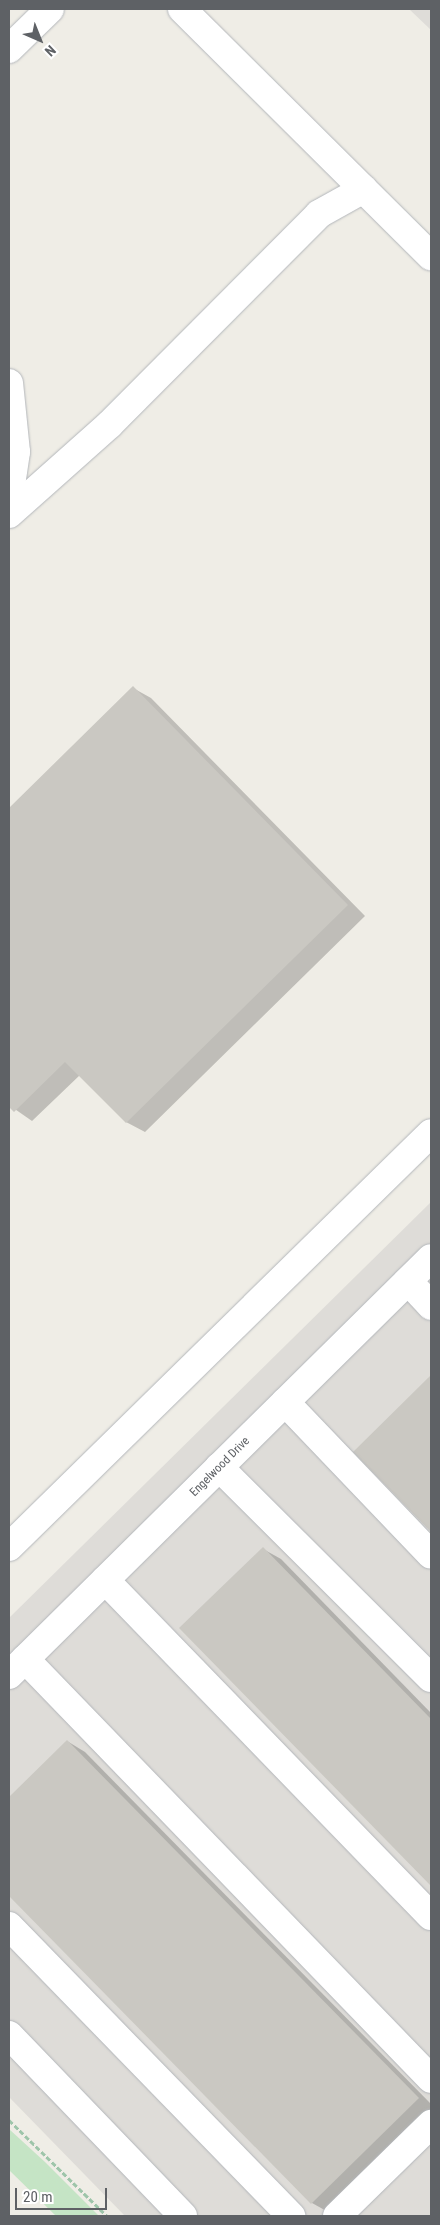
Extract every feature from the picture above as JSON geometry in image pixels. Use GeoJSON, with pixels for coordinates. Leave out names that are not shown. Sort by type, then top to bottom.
{"type":"FeatureCollection","features":[{"type":"Feature","properties":{"kind":"street"},"geometry":{"type":"LineString","coordinates":[[9,49],[50,9]]}},
{"type":"Feature","properties":{"kind":"street"},"geometry":{"type":"LineString","coordinates":[[182,9],[431,256]]}},
{"type":"Feature","properties":{"kind":"street"},"geometry":{"type":"LineString","coordinates":[[9,514],[110,424],[319,214],[364,189]]}},
{"type":"Feature","properties":{"kind":"street"},"geometry":{"type":"LineString","coordinates":[[9,383],[16,452],[9,499]]}},
{"type":"Feature","properties":{"kind":"street"},"geometry":{"type":"LineString","coordinates":[[9,1547],[431,1133]]}},
{"type":"Feature","properties":{"kind":"street","name":"Engelwood Drive"},"geometry":{"type":"LineString","coordinates":[[17,1667],[431,1258]]}},
{"type":"Feature","properties":{"kind":"street"},"geometry":{"type":"LineString","coordinates":[[408,1281],[431,1306]]}},
{"type":"Feature","properties":{"kind":"street"},"geometry":{"type":"LineString","coordinates":[[285,1402],[431,1554]]}},
{"type":"Feature","properties":{"kind":"street"},"geometry":{"type":"LineString","coordinates":[[219,1467],[431,1678]]}},
{"type":"Feature","properties":{"kind":"street"},"geometry":{"type":"LineString","coordinates":[[105,1580],[431,1916]]}},
{"type":"Feature","properties":{"kind":"street"},"geometry":{"type":"LineString","coordinates":[[17,1667],[431,2079]]}},
{"type":"Feature","properties":{"kind":"street"},"geometry":{"type":"LineString","coordinates":[[9,1926],[291,2216]]}},
{"type":"Feature","properties":{"kind":"street"},"geometry":{"type":"LineString","coordinates":[[9,2035],[183,2216]]}},
{"type":"Feature","properties":{"kind":"street"},"geometry":{"type":"LineString","coordinates":[[337,2216],[431,2124]]}},
{"type":"Feature","properties":{"kind":"path"},"geometry":{"type":"LineString","coordinates":[[9,2120],[107,2216]]}},
{"type":"Feature","properties":{"kind":"shaded area"},"geometry":{"type":"Polygon","coordinates":[[[409,9],[431,9],[431,30],[409,9]]]}},
{"type":"Feature","properties":{"kind":"shaded area"},"geometry":{"type":"Polygon","coordinates":[[[431,1202],[431,2216],[125,2216],[9,2097],[9,1618],[431,1202]]]}},
{"type":"Feature","properties":{"kind":"green space"},"geometry":{"type":"Polygon","coordinates":[[[9,2129],[99,2216],[56,2216],[9,2170],[9,2129]]]}},
{"type":"Feature","properties":{"kind":"building"},"geometry":{"type":"Polygon","coordinates":[[[133,686],[348,905],[126,1123],[65,1062],[14,1112],[9,1107],[9,808],[133,686]]]}},
{"type":"Feature","properties":{"kind":"building"},"geometry":{"type":"Polygon","coordinates":[[[431,1375],[431,1532],[353,1452],[431,1375]]]}},
{"type":"Feature","properties":{"kind":"building"},"geometry":{"type":"Polygon","coordinates":[[[263,1547],[431,1719],[431,1886],[179,1628],[263,1547]]]}},
{"type":"Feature","properties":{"kind":"building"},"geometry":{"type":"Polygon","coordinates":[[[67,1740],[419,2098],[311,2204],[9,1896],[9,1797],[67,1740]]]}}]}
